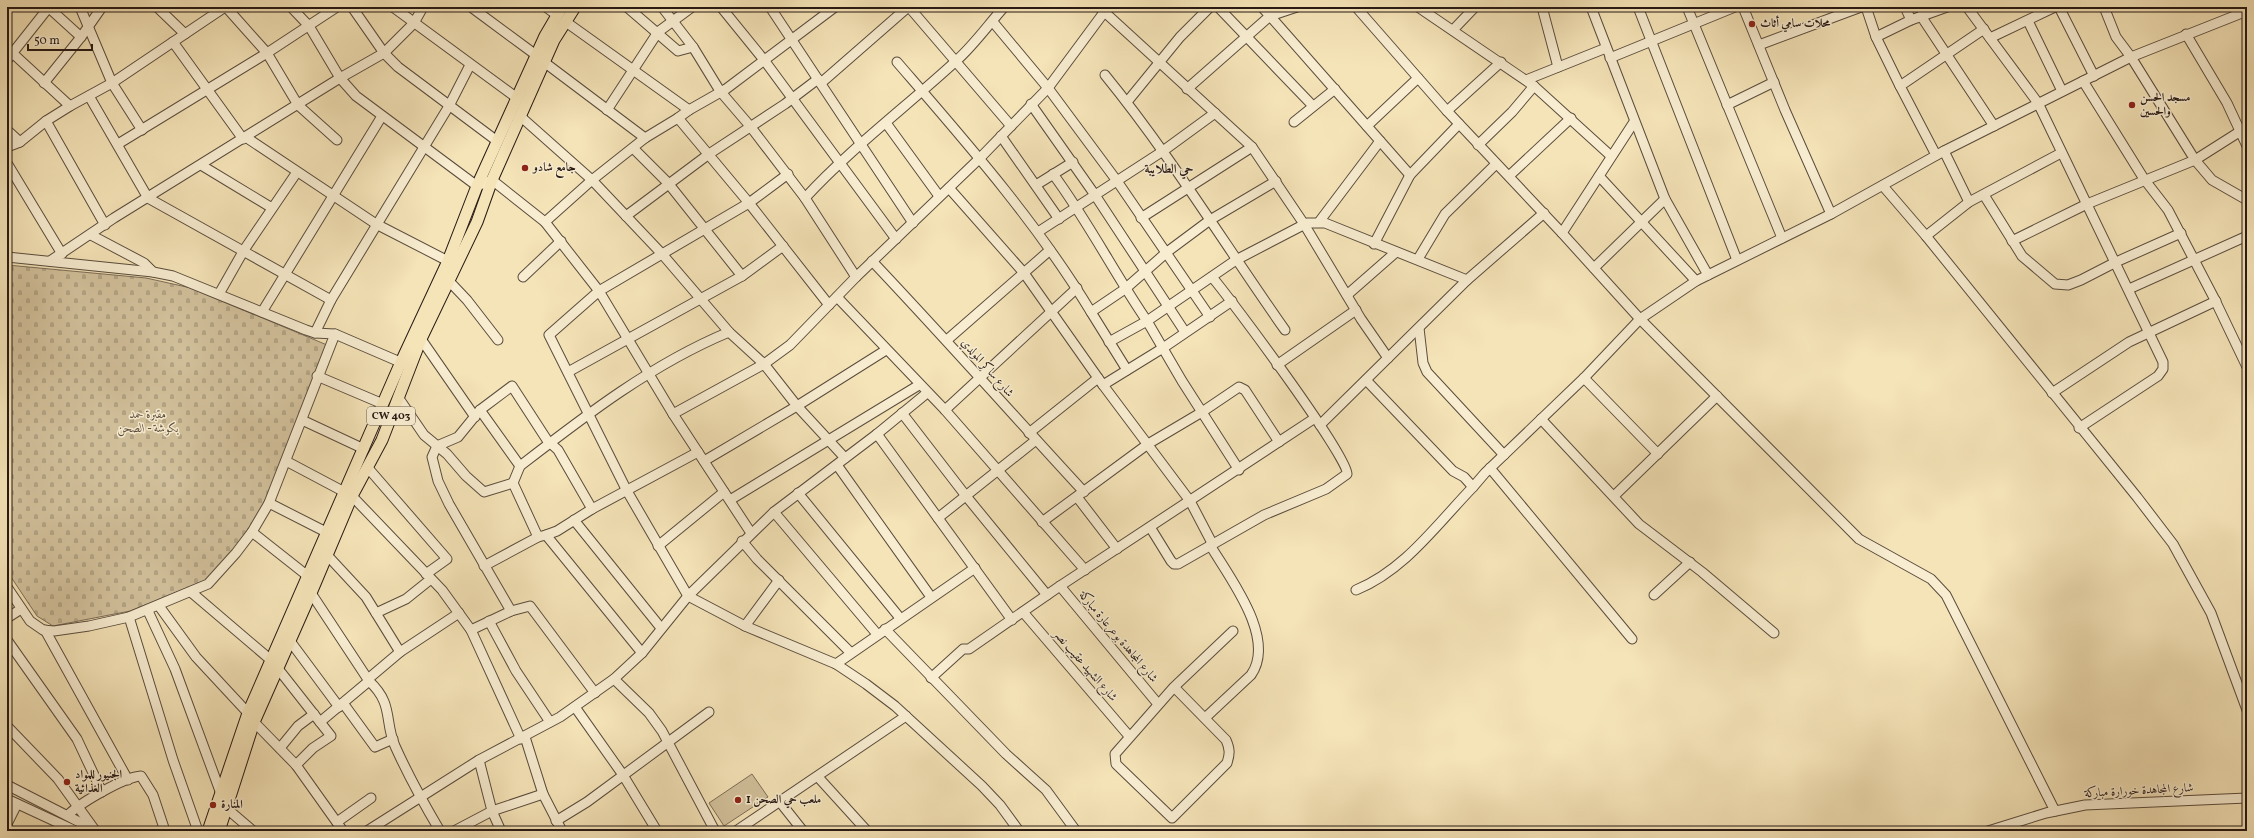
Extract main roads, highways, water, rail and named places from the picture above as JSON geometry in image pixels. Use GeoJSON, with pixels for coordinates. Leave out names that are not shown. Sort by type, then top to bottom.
{"type":"FeatureCollection","features":[{"type":"Feature","properties":{"kind":"main road","name":"CW 403"},"geometry":{"type":"LineString","coordinates":[[208,831],[220,791],[328,533],[348,493],[368,468],[398,397],[406,364],[477,186],[516,98],[540,58],[562,14],[575,7]]}},
{"type":"Feature","properties":{"kind":"main road","name":"CW 403"},"geometry":{"type":"LineString","coordinates":[[274,664],[290,641],[312,593],[327,556],[364,449],[383,404],[421,339],[477,222],[492,180],[520,116],[540,58]]}},
{"type":"Feature","properties":{"kind":"main road","name":"CW 403"},"geometry":{"type":"LineString","coordinates":[[219,831],[251,718]]}},
{"type":"Feature","properties":{"kind":"place","name":"محلات سامي أثاث"},"geometry":{"type":"Point","coordinates":[1752,24]}},
{"type":"Feature","properties":{"kind":"place","name":"مسجد الحسن والحسين"},"geometry":{"type":"Point","coordinates":[2132,105]}},
{"type":"Feature","properties":{"kind":"place","name":"جامع شادو"},"geometry":{"type":"Point","coordinates":[525,168]}},
{"type":"Feature","properties":{"kind":"place","name":"الجنيور للمواد الغذائية"},"geometry":{"type":"Point","coordinates":[67,782]}},
{"type":"Feature","properties":{"kind":"place","name":"ملعب حي الصحن 1"},"geometry":{"type":"Point","coordinates":[738,800]}},
{"type":"Feature","properties":{"kind":"place","name":"المنارة"},"geometry":{"type":"Point","coordinates":[213,805]}},
{"type":"Feature","properties":{"kind":"district","name":"حي الطلايبة"},"geometry":{"type":"Point","coordinates":[1169,170]}},
{"type":"Feature","properties":{"kind":"park label","name":"مقبرة حمد بكوشة - الصحن"},"geometry":{"type":"Point","coordinates":[148,422]}}]}
